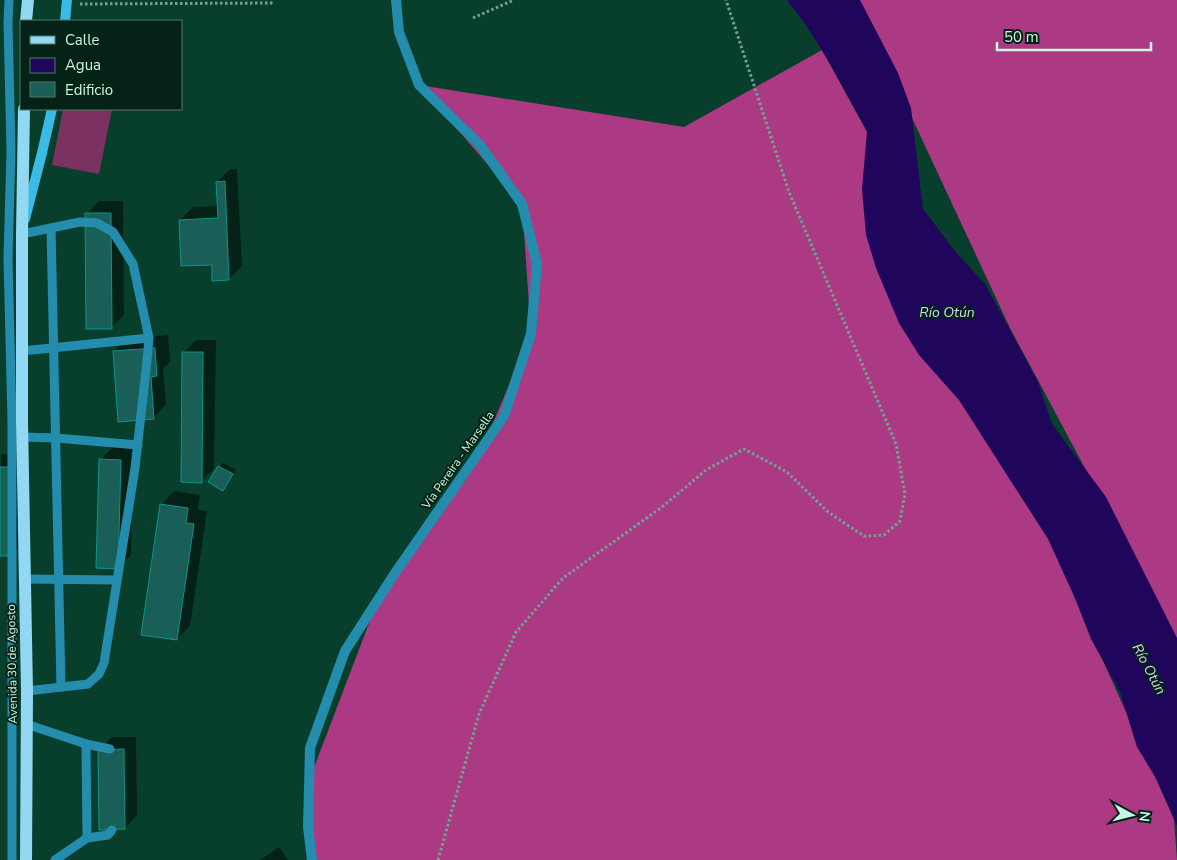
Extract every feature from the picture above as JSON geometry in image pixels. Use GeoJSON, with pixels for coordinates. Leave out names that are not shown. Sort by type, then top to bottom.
{"type":"FeatureCollection","features":[{"type":"Feature","properties":{"kind":"main road"},"geometry":{"type":"LineString","coordinates":[[65,20],[67,2]]}},
{"type":"Feature","properties":{"kind":"main road","name":"Avenida 30 de Agosto"},"geometry":{"type":"LineString","coordinates":[[24,110],[22,438],[27,692],[26,860]]}},
{"type":"Feature","properties":{"kind":"main road"},"geometry":{"type":"LineString","coordinates":[[22,234],[52,110]]}},
{"type":"Feature","properties":{"kind":"street","name":"Vía Pereira - Marsella"},"geometry":{"type":"LineString","coordinates":[[312,860],[308,827],[310,748],[345,651],[395,573],[504,416],[531,334],[537,264],[522,204],[480,145],[419,85],[400,32],[396,0]]}},
{"type":"Feature","properties":{"kind":"lane"},"geometry":{"type":"LineString","coordinates":[[5,0],[8,22]]}},
{"type":"Feature","properties":{"kind":"lane"},"geometry":{"type":"LineString","coordinates":[[9,0],[11,151],[8,258],[12,422],[12,860]]}},
{"type":"Feature","properties":{"kind":"lane"},"geometry":{"type":"LineString","coordinates":[[22,234],[80,222],[97,223],[113,232],[133,264],[149,338],[138,445],[104,663],[99,674],[88,684],[27,692]]}},
{"type":"Feature","properties":{"kind":"lane"},"geometry":{"type":"LineString","coordinates":[[51,228],[61,688]]}},
{"type":"Feature","properties":{"kind":"lane"},"geometry":{"type":"LineString","coordinates":[[22,351],[149,338]]}},
{"type":"Feature","properties":{"kind":"lane"},"geometry":{"type":"LineString","coordinates":[[22,438],[56,438],[138,445]]}},
{"type":"Feature","properties":{"kind":"lane"},"geometry":{"type":"LineString","coordinates":[[25,580],[117,580]]}},
{"type":"Feature","properties":{"kind":"lane"},"geometry":{"type":"LineString","coordinates":[[26,724],[86,744],[110,749]]}},
{"type":"Feature","properties":{"kind":"lane"},"geometry":{"type":"LineString","coordinates":[[86,744],[87,838]]}},
{"type":"Feature","properties":{"kind":"lane"},"geometry":{"type":"LineString","coordinates":[[55,860],[87,838],[108,835],[112,830]]}},
{"type":"Feature","properties":{"kind":"path"},"geometry":{"type":"LineString","coordinates":[[473,18],[514,0]]}},
{"type":"Feature","properties":{"kind":"path"},"geometry":{"type":"LineString","coordinates":[[438,860],[479,714],[516,632],[563,578],[662,506],[706,470],[744,449],[787,472],[828,512],[864,536],[884,535],[900,521],[905,494],[896,444],[789,192],[726,0]]}},
{"type":"Feature","properties":{"kind":"path"},"geometry":{"type":"LineString","coordinates":[[67,2],[275,3]]}},
{"type":"Feature","properties":{"kind":"shaded area"},"geometry":{"type":"Polygon","coordinates":[[[857,0],[1177,0],[1177,640],[1010,328],[857,0]]]}},
{"type":"Feature","properties":{"kind":"shaded area"},"geometry":{"type":"Polygon","coordinates":[[[822,50],[867,132],[952,318],[1174,819],[1177,860],[312,860],[310,778],[379,597],[483,446],[531,334],[522,204],[419,85],[684,127],[822,50]]]}},
{"type":"Feature","properties":{"kind":"shaded area"},"geometry":{"type":"Polygon","coordinates":[[[63,110],[112,110],[99,174],[52,165],[63,110]]]}},
{"type":"Feature","properties":{"kind":"water","name":"Río Otún"},"geometry":{"type":"Polygon","coordinates":[[[787,0],[860,0],[898,73],[911,108],[923,209],[955,251],[985,284],[1038,382],[1052,424],[1106,497],[1177,638],[1177,826],[1157,780],[1137,747],[1120,692],[1091,639],[1073,593],[1048,539],[959,400],[919,355],[899,323],[876,268],[866,235],[862,189],[867,131],[829,62],[806,25],[787,0]]]}},
{"type":"Feature","properties":{"kind":"building"},"geometry":{"type":"Polygon","coordinates":[[[225,181],[229,280],[212,281],[212,265],[181,266],[179,220],[218,218],[216,182],[225,181]]]}},
{"type":"Feature","properties":{"kind":"building"},"geometry":{"type":"Polygon","coordinates":[[[85,213],[111,213],[112,329],[86,329],[85,213]]]}},
{"type":"Feature","properties":{"kind":"building"},"geometry":{"type":"Polygon","coordinates":[[[155,348],[157,376],[151,377],[154,419],[118,422],[113,351],[155,348]]]}},
{"type":"Feature","properties":{"kind":"building"},"geometry":{"type":"Polygon","coordinates":[[[182,352],[203,352],[202,483],[181,482],[182,352]]]}},
{"type":"Feature","properties":{"kind":"building"},"geometry":{"type":"Polygon","coordinates":[[[99,459],[121,460],[118,569],[96,568],[99,459]]]}},
{"type":"Feature","properties":{"kind":"building"},"geometry":{"type":"Polygon","coordinates":[[[218,466],[233,474],[223,491],[208,482],[218,466]]]}},
{"type":"Feature","properties":{"kind":"building"},"geometry":{"type":"Polygon","coordinates":[[[0,467],[12,467],[12,556],[0,556],[0,467]]]}},
{"type":"Feature","properties":{"kind":"building"},"geometry":{"type":"Polygon","coordinates":[[[160,504],[188,508],[186,523],[194,524],[177,640],[141,635],[160,504]]]}},
{"type":"Feature","properties":{"kind":"building"},"geometry":{"type":"Polygon","coordinates":[[[124,749],[125,829],[99,830],[98,750],[124,749]]]}}]}
